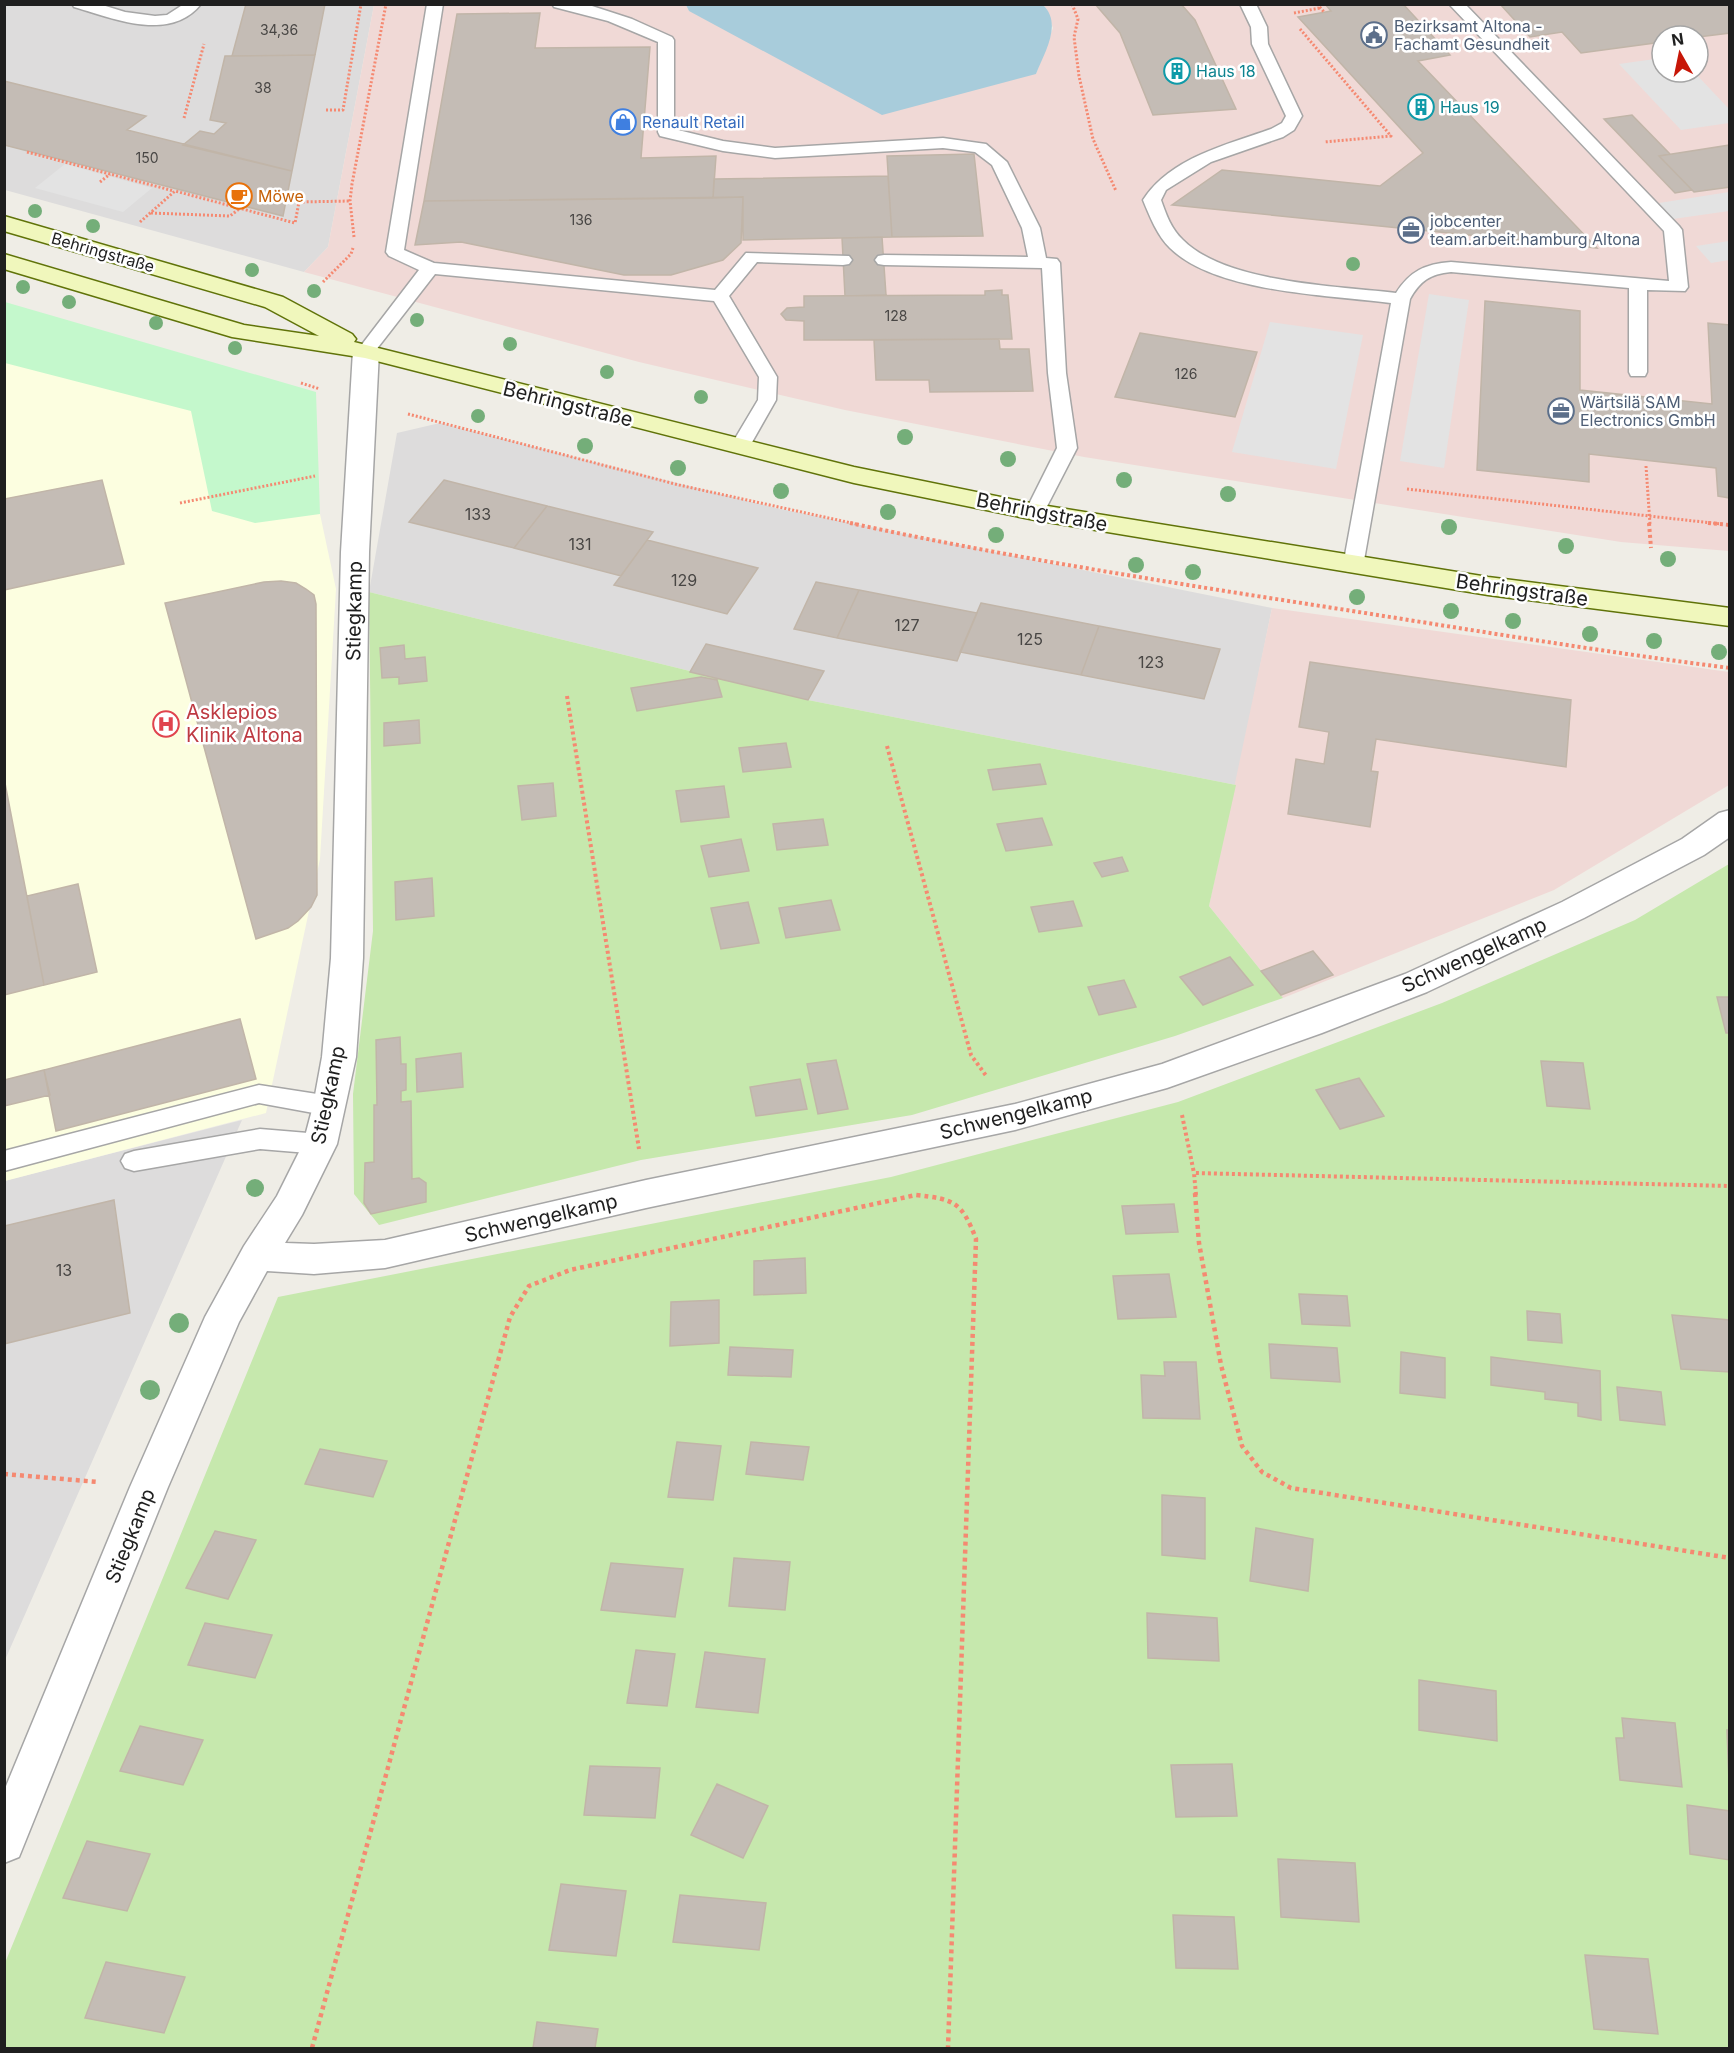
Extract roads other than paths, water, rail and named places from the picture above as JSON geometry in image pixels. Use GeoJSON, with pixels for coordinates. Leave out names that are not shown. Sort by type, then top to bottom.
{"type":"FeatureCollection","features":[{"type":"Feature","properties":{"kind":"main road","name":"Behringstraße"},"geometry":{"type":"LineString","coordinates":[[4,223],[274,302],[366,351]]}},
{"type":"Feature","properties":{"kind":"main road","name":"Behringstraße"},"geometry":{"type":"LineString","coordinates":[[4,261],[241,332],[366,351],[854,475],[1035,512],[1353,566],[1499,588],[1730,617]]}},
{"type":"Feature","properties":{"kind":"street","name":"Stiegkamp"},"geometry":{"type":"LineString","coordinates":[[4,1843],[14,1800],[223,1317],[257,1256],[290,1205],[320,1144],[330,1106],[339,1057],[347,958],[355,552],[366,351]]}},
{"type":"Feature","properties":{"kind":"street","name":"Schwengelkamp"},"geometry":{"type":"LineString","coordinates":[[257,1256],[314,1259],[385,1254],[646,1194],[1015,1117],[1167,1075],[1310,1024],[1416,982],[1573,910],[1693,846],[1730,821]]}},
{"type":"Feature","properties":{"kind":"lane"},"geometry":{"type":"LineString","coordinates":[[79,4],[149,21],[174,18],[188,11],[194,4]]}},
{"type":"Feature","properties":{"kind":"lane"},"geometry":{"type":"LineString","coordinates":[[435,4],[395,252],[430,268],[720,296]]}},
{"type":"Feature","properties":{"kind":"lane"},"geometry":{"type":"LineString","coordinates":[[559,4],[595,12],[637,26],[666,40],[666,132],[723,146],[775,153],[943,142],[980,148],[999,162],[1031,228],[1038,264]]}},
{"type":"Feature","properties":{"kind":"lane"},"geometry":{"type":"LineString","coordinates":[[1248,4],[1259,27],[1260,44],[1294,116],[1288,126],[1276,133],[1205,158],[1160,187],[1152,200],[1155,212],[1169,235],[1186,254],[1207,267],[1232,276],[1401,299]]}},
{"type":"Feature","properties":{"kind":"lane"},"geometry":{"type":"LineString","coordinates":[[1353,566],[1401,299],[1416,276],[1427,270],[1451,267],[1678,287],[1673,230],[1456,4]]}},
{"type":"Feature","properties":{"kind":"lane"},"geometry":{"type":"LineString","coordinates":[[720,296],[752,257],[843,260]]}},
{"type":"Feature","properties":{"kind":"lane"},"geometry":{"type":"LineString","coordinates":[[884,260],[1051,263],[1057,372],[1068,448],[1035,512]]}},
{"type":"Feature","properties":{"kind":"lane"},"geometry":{"type":"LineString","coordinates":[[366,351],[430,268]]}},
{"type":"Feature","properties":{"kind":"lane"},"geometry":{"type":"LineString","coordinates":[[1638,283],[1638,372]]}},
{"type":"Feature","properties":{"kind":"lane"},"geometry":{"type":"LineString","coordinates":[[720,296],[768,377],[767,400],[740,447]]}},
{"type":"Feature","properties":{"kind":"lane"},"geometry":{"type":"LineString","coordinates":[[4,1161],[259,1094],[330,1106]]}},
{"type":"Feature","properties":{"kind":"lane"},"geometry":{"type":"LineString","coordinates":[[134,1161],[260,1139],[320,1144]]}},
{"type":"Feature","properties":{"kind":"water"},"geometry":{"type":"Polygon","coordinates":[[[686,5],[1043,5],[1049,13],[1052,30],[1036,74],[882,115],[689,11],[686,5]]]}},
{"type":"Feature","properties":{"kind":"place","name":"Bezirksamt Altona - Fachamt Gesundheit"},"geometry":{"type":"Point","coordinates":[1374,35]}},
{"type":"Feature","properties":{"kind":"place","name":"Haus 18"},"geometry":{"type":"Point","coordinates":[1177,71]}},
{"type":"Feature","properties":{"kind":"place","name":"Haus 19"},"geometry":{"type":"Point","coordinates":[1421,107]}},
{"type":"Feature","properties":{"kind":"place","name":"Renault Retail"},"geometry":{"type":"Point","coordinates":[623,122]}},
{"type":"Feature","properties":{"kind":"place","name":"Möwe"},"geometry":{"type":"Point","coordinates":[239,196]}},
{"type":"Feature","properties":{"kind":"place","name":"jobcenter team.arbeit.hamburg Altona"},"geometry":{"type":"Point","coordinates":[1411,230]}},
{"type":"Feature","properties":{"kind":"place","name":"Wärtsilä SAM Electronics GmbH"},"geometry":{"type":"Point","coordinates":[1561,411]}},
{"type":"Feature","properties":{"kind":"place","name":"Asklepios Klinik Altona"},"geometry":{"type":"Point","coordinates":[166,724]}}]}
